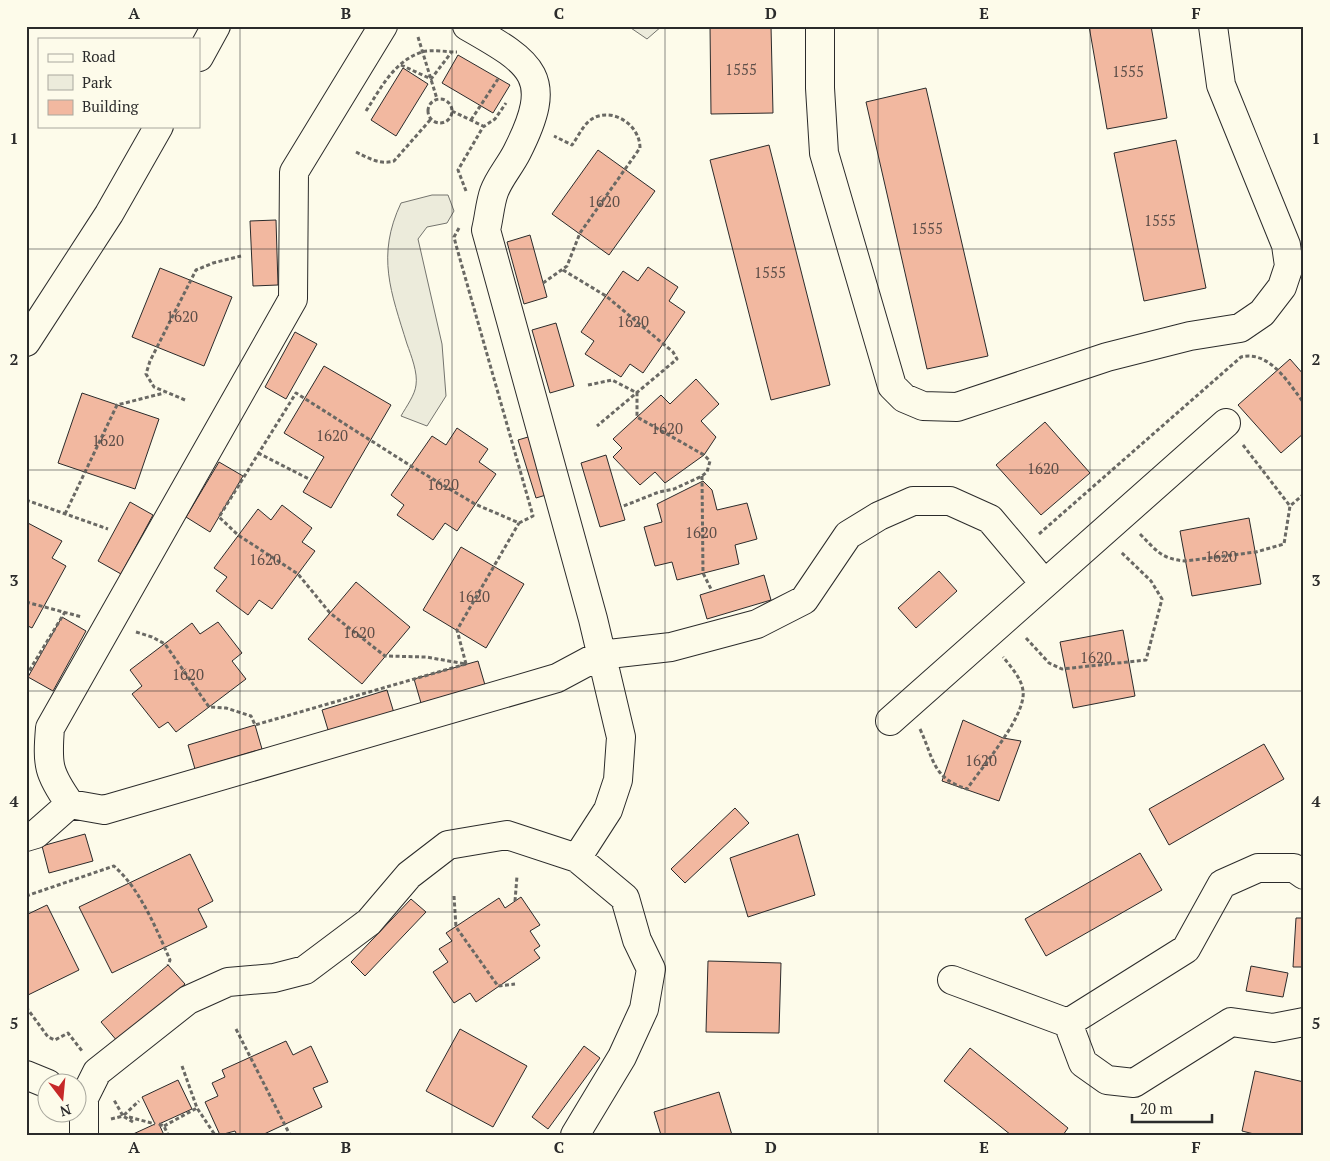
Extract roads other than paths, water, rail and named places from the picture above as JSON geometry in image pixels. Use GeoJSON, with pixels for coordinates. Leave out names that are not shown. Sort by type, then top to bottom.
{"type":"FeatureCollection","features":[{"type":"Feature","properties":{"kind":"street"},"geometry":{"type":"LineString","coordinates":[[200,55],[216,26]]}},
{"type":"Feature","properties":{"kind":"street"},"geometry":{"type":"LineString","coordinates":[[383,26],[294,172],[292,299],[50,728],[48,759],[54,781],[70,804],[104,810],[557,678],[600,655],[671,647],[756,624],[804,600],[848,536],[879,516],[913,501],[950,501],[990,519],[1044,583]]}},
{"type":"Feature","properties":{"kind":"street"},"geometry":{"type":"LineString","coordinates":[[467,26],[518,57],[531,72],[537,92],[534,117],[517,153],[494,192],[486,230],[590,610],[621,737],[618,780],[608,810],[577,858]]}},
{"type":"Feature","properties":{"kind":"street"},"geometry":{"type":"LineString","coordinates":[[820,26],[820,88],[824,153],[892,386],[904,398],[923,406],[957,407],[1107,357],[1190,336],[1240,328],[1262,313],[1282,287],[1289,266],[1286,245],[1220,85],[1213,26]]}},
{"type":"Feature","properties":{"kind":"street"},"geometry":{"type":"LineString","coordinates":[[26,342],[109,214],[158,128]]}},
{"type":"Feature","properties":{"kind":"street"},"geometry":{"type":"LineString","coordinates":[[899,712],[1226,423]]}},
{"type":"Feature","properties":{"kind":"street"},"geometry":{"type":"LineString","coordinates":[[26,837],[36,834],[70,804]]}},
{"type":"Feature","properties":{"kind":"street"},"geometry":{"type":"LineString","coordinates":[[88,1086],[97,1072],[188,1000],[228,982],[274,978],[305,970],[369,922],[409,875],[448,845],[507,835],[577,858],[625,898],[637,940],[651,969],[644,1009],[622,1057],[575,1135]]}},
{"type":"Feature","properties":{"kind":"street"},"geometry":{"type":"LineString","coordinates":[[1068,1023],[1186,949],[1222,884],[1258,868],[1294,868],[1304,875]]}},
{"type":"Feature","properties":{"kind":"street"},"geometry":{"type":"LineString","coordinates":[[952,980],[1068,1023],[1083,1063],[1107,1080],[1134,1083],[1231,1022],[1273,1028],[1304,1022]]}},
{"type":"Feature","properties":{"kind":"street"},"geometry":{"type":"LineString","coordinates":[[26,1076],[38,1080]]}}]}
